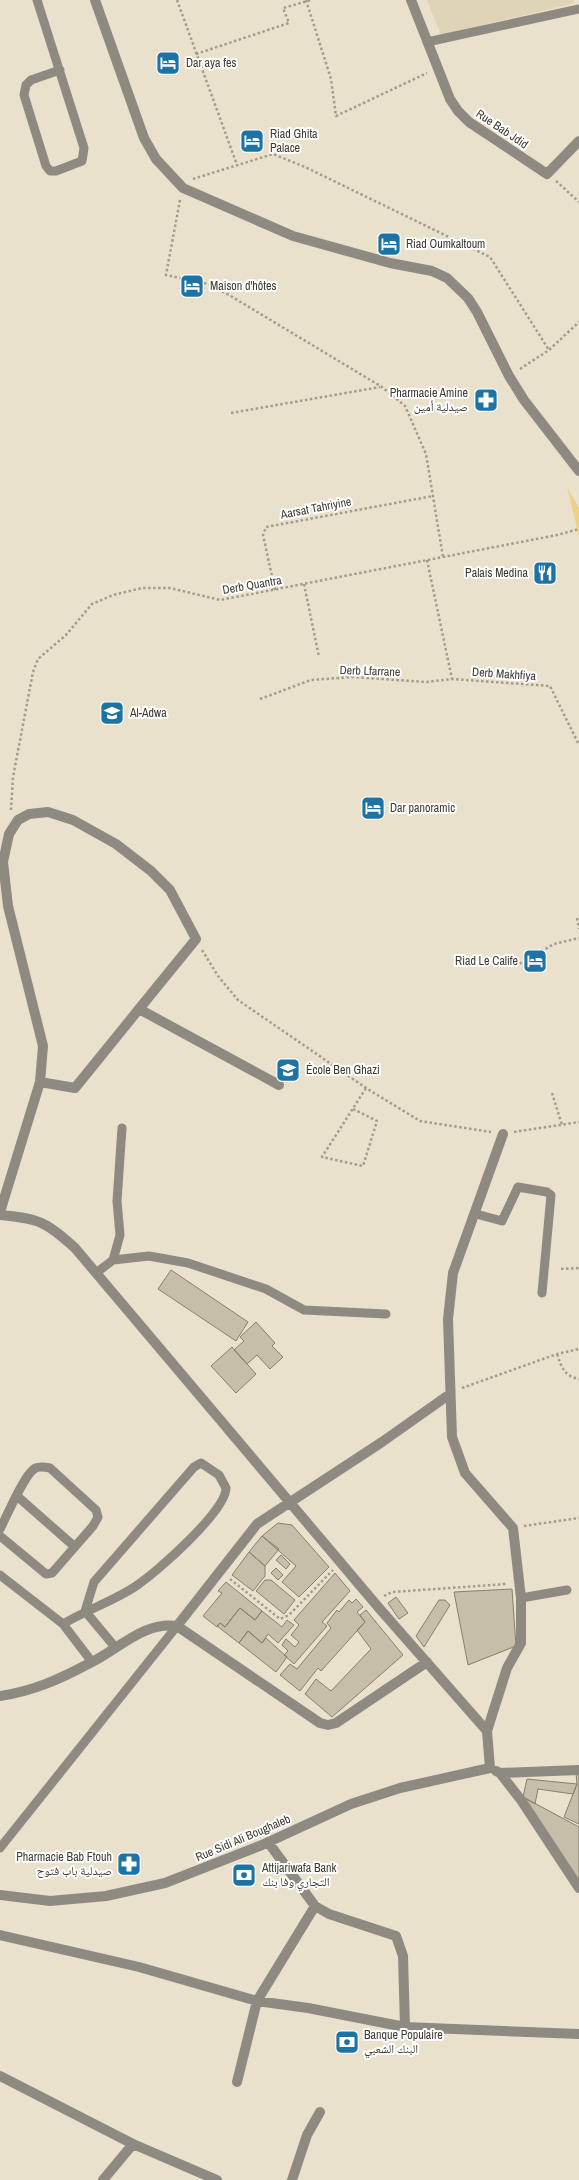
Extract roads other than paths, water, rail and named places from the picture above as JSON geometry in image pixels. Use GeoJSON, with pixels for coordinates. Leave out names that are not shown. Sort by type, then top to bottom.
{"type":"FeatureCollection","features":[{"type":"Feature","properties":{"kind":"street"},"geometry":{"type":"LineString","coordinates":[[95,0],[144,138],[156,159],[180,186],[293,236],[390,263],[432,271],[447,278],[468,298],[509,376],[579,471]]}},
{"type":"Feature","properties":{"kind":"street","name":"Rue Bab Jdid"},"geometry":{"type":"LineString","coordinates":[[411,0],[450,99],[469,122],[548,174],[579,141]]}},
{"type":"Feature","properties":{"kind":"street"},"geometry":{"type":"LineString","coordinates":[[40,1082],[75,1088],[196,939],[170,890],[152,871],[116,844],[73,820],[48,812],[29,814],[18,820],[9,834],[3,862],[8,906],[43,1046],[40,1082],[0,1213],[33,1218],[52,1227],[75,1248],[340,1562],[487,1731]]}},
{"type":"Feature","properties":{"kind":"street"},"geometry":{"type":"LineString","coordinates":[[139,1009],[279,1085]]}},
{"type":"Feature","properties":{"kind":"street"},"geometry":{"type":"LineString","coordinates":[[503,1134],[476,1214],[453,1273],[448,1319],[452,1437],[465,1473],[512,1528],[521,1598],[521,1642],[507,1668],[487,1731],[490,1768],[500,1773],[521,1800],[579,1888]]}},
{"type":"Feature","properties":{"kind":"street"},"geometry":{"type":"LineString","coordinates":[[178,1626],[219,1570],[257,1524],[291,1503],[450,1394]]}},
{"type":"Feature","properties":{"kind":"street"},"geometry":{"type":"LineString","coordinates":[[0,1696],[29,1691],[92,1662],[115,1647],[153,1627],[166,1624],[178,1626],[320,1723],[328,1725],[336,1724],[427,1662]]}},
{"type":"Feature","properties":{"kind":"street","name":"Rue Sidi Ali Boughaleb"},"geometry":{"type":"LineString","coordinates":[[0,1895],[50,1901],[106,1896],[165,1883],[268,1842],[351,1804],[400,1788],[490,1768]]}},
{"type":"Feature","properties":{"kind":"street"},"geometry":{"type":"LineString","coordinates":[[500,1773],[579,1770]]}},
{"type":"Feature","properties":{"kind":"street"},"geometry":{"type":"LineString","coordinates":[[268,1842],[315,1906],[329,1914],[396,1936],[403,1956],[405,2027]]}},
{"type":"Feature","properties":{"kind":"street"},"geometry":{"type":"LineString","coordinates":[[237,2082],[257,2001],[315,1906]]}},
{"type":"Feature","properties":{"kind":"street"},"geometry":{"type":"LineString","coordinates":[[0,1935],[139,1967],[257,2001],[308,2008],[405,2027],[440,2030],[579,2034]]}},
{"type":"Feature","properties":{"kind":"street"},"geometry":{"type":"LineString","coordinates":[[0,2076],[133,2144],[217,2180]]}},
{"type":"Feature","properties":{"kind":"street"},"geometry":{"type":"LineString","coordinates":[[292,2180],[307,2135],[320,2112]]}},
{"type":"Feature","properties":{"kind":"street"},"geometry":{"type":"LineString","coordinates":[[103,2180],[133,2144]]}},
{"type":"Feature","properties":{"kind":"lane"},"geometry":{"type":"LineString","coordinates":[[37,0],[60,70],[84,148],[85,157],[82,161],[56,171],[50,170],[46,166],[24,96],[26,85],[31,80],[60,70]]}},
{"type":"Feature","properties":{"kind":"lane"},"geometry":{"type":"LineString","coordinates":[[427,42],[579,10]]}},
{"type":"Feature","properties":{"kind":"lane"},"geometry":{"type":"LineString","coordinates":[[113,1260],[120,1235],[117,1201],[122,1128]]}},
{"type":"Feature","properties":{"kind":"lane"},"geometry":{"type":"LineString","coordinates":[[476,1214],[502,1221],[518,1187],[547,1192],[551,1195],[542,1293]]}},
{"type":"Feature","properties":{"kind":"lane"},"geometry":{"type":"LineString","coordinates":[[96,1273],[113,1260],[149,1256],[188,1263],[266,1289],[304,1310],[386,1314]]}},
{"type":"Feature","properties":{"kind":"lane"},"geometry":{"type":"LineString","coordinates":[[63,1624],[135,1587],[178,1551],[207,1521],[224,1498],[226,1488],[219,1475],[205,1464],[201,1463],[194,1467],[94,1582],[84,1612]]}},
{"type":"Feature","properties":{"kind":"lane"},"geometry":{"type":"LineString","coordinates":[[0,1529],[34,1469],[40,1467],[50,1468],[96,1510],[98,1517],[93,1526],[52,1573],[46,1574],[0,1536]]}},
{"type":"Feature","properties":{"kind":"lane"},"geometry":{"type":"LineString","coordinates":[[17,1496],[75,1547]]}},
{"type":"Feature","properties":{"kind":"lane"},"geometry":{"type":"LineString","coordinates":[[0,1575],[63,1624],[92,1662]]}},
{"type":"Feature","properties":{"kind":"lane"},"geometry":{"type":"LineString","coordinates":[[521,1598],[567,1590]]}},
{"type":"Feature","properties":{"kind":"lane"},"geometry":{"type":"LineString","coordinates":[[84,1612],[115,1647]]}},
{"type":"Feature","properties":{"kind":"lane"},"geometry":{"type":"LineString","coordinates":[[0,1848],[178,1626]]}},
{"type":"Feature","properties":{"kind":"place","name":"Dar aya fes"},"geometry":{"type":"Point","coordinates":[168,63]}},
{"type":"Feature","properties":{"kind":"place","name":"Riad Ghita Palace"},"geometry":{"type":"Point","coordinates":[252,141]}},
{"type":"Feature","properties":{"kind":"place","name":"Riad Oumkaltoum"},"geometry":{"type":"Point","coordinates":[389,244]}},
{"type":"Feature","properties":{"kind":"place","name":"Maison d'hôtes"},"geometry":{"type":"Point","coordinates":[192,286]}},
{"type":"Feature","properties":{"kind":"place","name":"Pharmacie Amine صيدلية أمين"},"geometry":{"type":"Point","coordinates":[486,400]}},
{"type":"Feature","properties":{"kind":"place","name":"Palais Medina"},"geometry":{"type":"Point","coordinates":[545,573]}},
{"type":"Feature","properties":{"kind":"place","name":"Al-Adwa"},"geometry":{"type":"Point","coordinates":[112,713]}},
{"type":"Feature","properties":{"kind":"place","name":"Dar panoramic"},"geometry":{"type":"Point","coordinates":[373,808]}},
{"type":"Feature","properties":{"kind":"place","name":"Riad Le Calife"},"geometry":{"type":"Point","coordinates":[535,961]}},
{"type":"Feature","properties":{"kind":"place","name":"École Ben Ghazi"},"geometry":{"type":"Point","coordinates":[288,1070]}},
{"type":"Feature","properties":{"kind":"place","name":"Pharmacie Bab Ftouh صيدلية باب فتوح"},"geometry":{"type":"Point","coordinates":[129,1864]}},
{"type":"Feature","properties":{"kind":"place","name":"Attijariwafa Bank التجاري وفا بنك"},"geometry":{"type":"Point","coordinates":[244,1875]}},
{"type":"Feature","properties":{"kind":"place","name":"Banque Populaire البنك الشعبي"},"geometry":{"type":"Point","coordinates":[347,2042]}}]}
